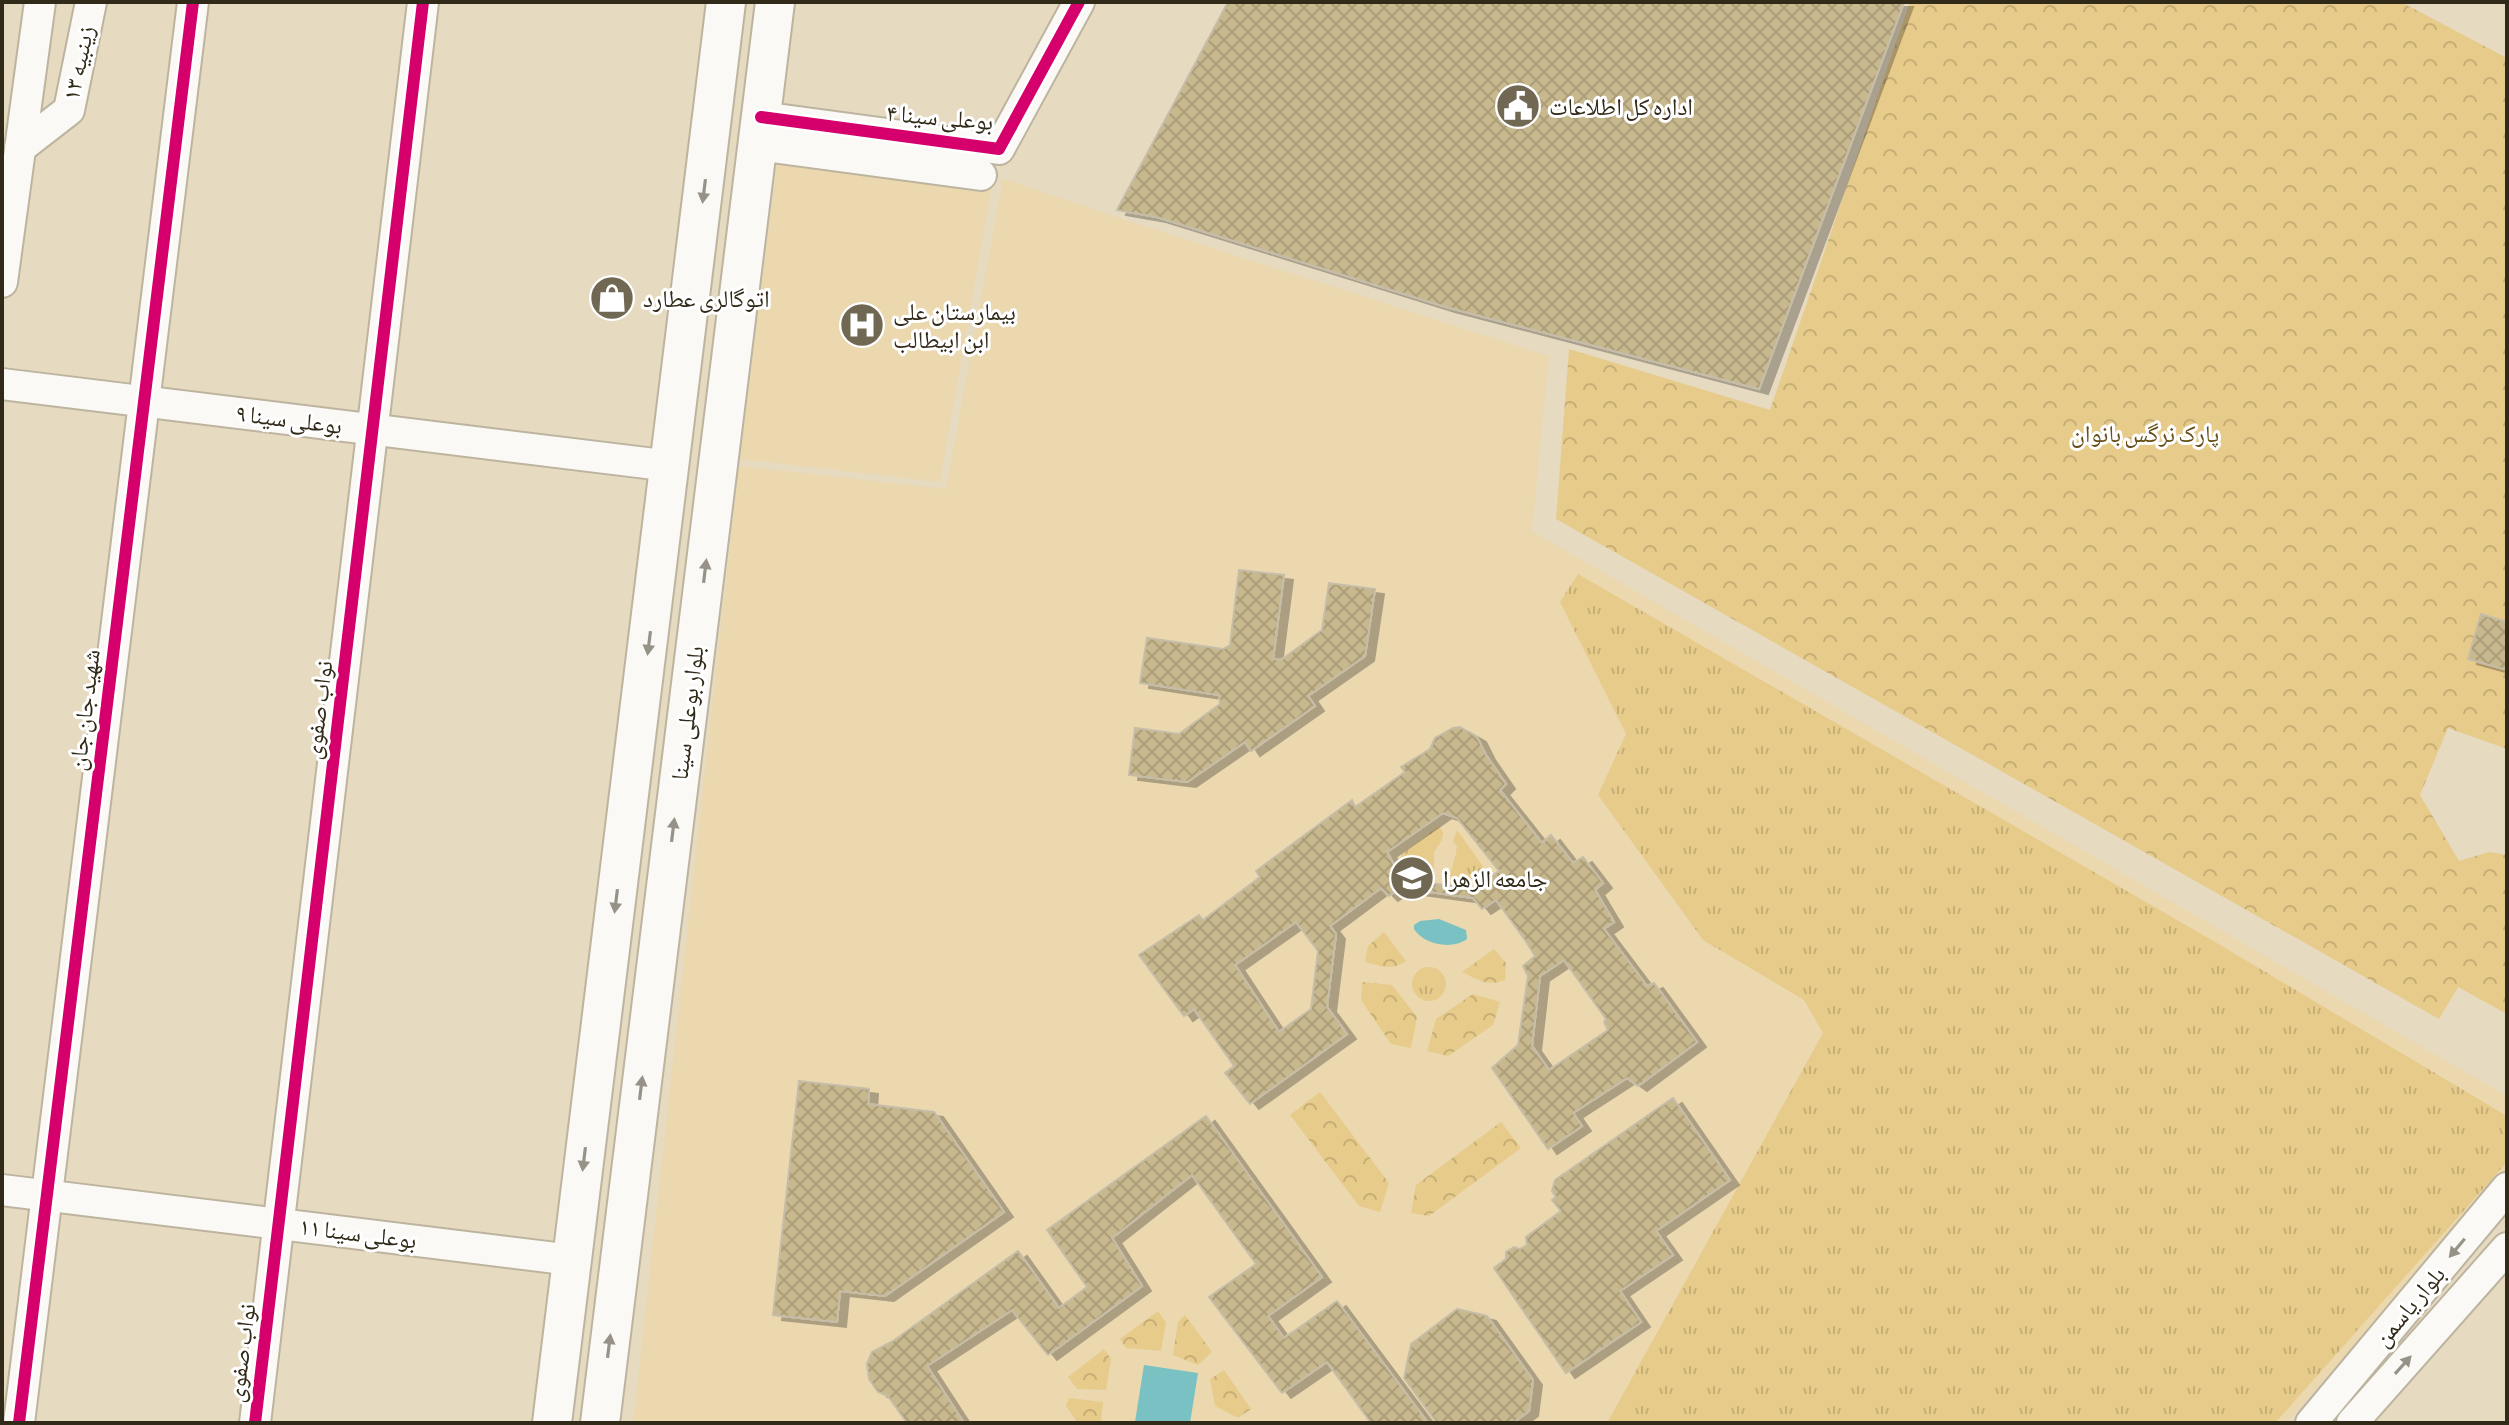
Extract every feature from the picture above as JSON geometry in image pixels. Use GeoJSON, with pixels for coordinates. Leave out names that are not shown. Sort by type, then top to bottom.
{"type":"FeatureCollection","features":[{"type":"Feature","properties":{"kind":"main road","name":"بلوار بوعلی سینا"},"geometry":{"type":"LineString","coordinates":[[552,1423],[726,2]]}},
{"type":"Feature","properties":{"kind":"main road","name":"بلوار بوعلی سینا"},"geometry":{"type":"LineString","coordinates":[[600,1423],[767,132],[775,2]]}},
{"type":"Feature","properties":{"kind":"main road"},"geometry":{"type":"LineString","coordinates":[[711,126],[767,132]]}},
{"type":"Feature","properties":{"kind":"street"},"geometry":{"type":"LineString","coordinates":[[2,282],[40,2]]}},
{"type":"Feature","properties":{"kind":"street","name":"زینبیه ۱۳"},"geometry":{"type":"LineString","coordinates":[[20,148],[69,110],[91,2]]}},
{"type":"Feature","properties":{"kind":"street","name":"شهید جان جان"},"geometry":{"type":"LineString","coordinates":[[19,1423],[193,2]]}},
{"type":"Feature","properties":{"kind":"street","name":"نواب صفوی"},"geometry":{"type":"LineString","coordinates":[[255,1423],[423,2]]}},
{"type":"Feature","properties":{"kind":"street","name":"بوعلی سینا ۴"},"geometry":{"type":"LineString","coordinates":[[767,132],[883,147],[999,149],[1079,2]]}},
{"type":"Feature","properties":{"kind":"street","name":"بوعلی سینا ۴"},"geometry":{"type":"LineString","coordinates":[[883,147],[981,175]]}},
{"type":"Feature","properties":{"kind":"street","name":"بوعلی سینا ۹"},"geometry":{"type":"LineString","coordinates":[[2,384],[671,466]]}},
{"type":"Feature","properties":{"kind":"street","name":"بلوار یاسمن"},"geometry":{"type":"LineString","coordinates":[[2311,1423],[2507,1188]]}},
{"type":"Feature","properties":{"kind":"street","name":"بوعلی سینا ۱۱"},"geometry":{"type":"LineString","coordinates":[[2,1190],[572,1260]]}},
{"type":"Feature","properties":{"kind":"street","name":"بلوار یاسمن"},"geometry":{"type":"LineString","coordinates":[[2352,1423],[2507,1248]]}},
{"type":"Feature","properties":{"kind":"shaded area","name":"بیمارستان علی ابن ابیطالب"},"geometry":{"type":"Polygon","coordinates":[[[777,164],[991,190],[940,482],[740,459],[777,164]]]}},
{"type":"Feature","properties":{"kind":"shaded area","name":"جامعه الزهرا"},"geometry":{"type":"Polygon","coordinates":[[[1003,179],[1549,356],[1532,531],[2507,1096],[2507,1172],[2286,1423],[633,1423],[739,466],[946,489],[1003,179]]]}},
{"type":"Feature","properties":{"kind":"green space","name":"پارک نرگس بانوان"},"geometry":{"type":"Polygon","coordinates":[[[1910,2],[2401,2],[2507,58],[2507,749],[2448,728],[2420,795],[2459,861],[2489,852],[2507,855],[2507,1014],[2458,987],[2439,1019],[1556,519],[1569,349],[1770,410],[1910,2]]]}},
{"type":"Feature","properties":{"kind":"green space"},"geometry":{"type":"Polygon","coordinates":[[[1578,574],[2210,939],[2507,1116],[2507,1162],[2275,1423],[1607,1423],[1823,1033],[1804,1000],[1703,940],[1598,795],[1626,734],[1560,602],[1578,574]]]}},
{"type":"Feature","properties":{"kind":"green space"},"geometry":{"type":"Polygon","coordinates":[[[1439,826],[1443,832],[1434,852],[1434,873],[1410,871],[1401,855],[1439,826]]]}},
{"type":"Feature","properties":{"kind":"green space"},"geometry":{"type":"Polygon","coordinates":[[[1457,830],[1485,869],[1471,879],[1450,876],[1457,847],[1453,841],[1457,830]]]}},
{"type":"Feature","properties":{"kind":"green space"},"geometry":{"type":"Polygon","coordinates":[[[1384,932],[1406,961],[1391,967],[1365,962],[1368,946],[1384,932]]]}},
{"type":"Feature","properties":{"kind":"green space"},"geometry":{"type":"Polygon","coordinates":[[[1494,949],[1506,963],[1505,980],[1488,983],[1462,972],[1494,949]]]}},
{"type":"Feature","properties":{"kind":"green space"},"geometry":{"type":"Polygon","coordinates":[[[1429,967],[1441,972],[1446,984],[1441,996],[1429,1001],[1417,996],[1412,984],[1417,972],[1429,967]]]}},
{"type":"Feature","properties":{"kind":"green space"},"geometry":{"type":"Polygon","coordinates":[[[1362,982],[1392,985],[1417,1017],[1411,1048],[1391,1044],[1361,1000],[1362,982]]]}},
{"type":"Feature","properties":{"kind":"green space"},"geometry":{"type":"Polygon","coordinates":[[[1473,994],[1500,1002],[1493,1025],[1448,1056],[1427,1051],[1436,1019],[1473,994]]]}},
{"type":"Feature","properties":{"kind":"green space"},"geometry":{"type":"Polygon","coordinates":[[[1320,1092],[1389,1183],[1380,1212],[1359,1206],[1290,1115],[1320,1092]]]}},
{"type":"Feature","properties":{"kind":"green space"},"geometry":{"type":"Polygon","coordinates":[[[1501,1122],[1521,1148],[1429,1216],[1411,1213],[1416,1185],[1501,1122]]]}},
{"type":"Feature","properties":{"kind":"green space"},"geometry":{"type":"Polygon","coordinates":[[[1158,1311],[1166,1323],[1161,1351],[1126,1348],[1120,1339],[1158,1311]]]}},
{"type":"Feature","properties":{"kind":"green space"},"geometry":{"type":"Polygon","coordinates":[[[1185,1315],[1212,1352],[1198,1365],[1173,1355],[1178,1322],[1185,1315]]]}},
{"type":"Feature","properties":{"kind":"green space"},"geometry":{"type":"Polygon","coordinates":[[[1104,1349],[1111,1359],[1106,1390],[1077,1389],[1068,1377],[1104,1349]]]}},
{"type":"Feature","properties":{"kind":"green space"},"geometry":{"type":"Polygon","coordinates":[[[1224,1370],[1251,1409],[1238,1418],[1215,1406],[1210,1379],[1224,1370]]]}},
{"type":"Feature","properties":{"kind":"green space"},"geometry":{"type":"Polygon","coordinates":[[[1069,1398],[1103,1402],[1101,1423],[1078,1423],[1066,1406],[1069,1398]]]}},
{"type":"Feature","properties":{"kind":"water"},"geometry":{"type":"Polygon","coordinates":[[[1439,919],[1466,930],[1467,939],[1454,944],[1439,944],[1424,939],[1414,929],[1420,921],[1439,919]]]}},
{"type":"Feature","properties":{"kind":"water"},"geometry":{"type":"Polygon","coordinates":[[[1144,1365],[1198,1373],[1190,1423],[1135,1422],[1144,1365]]]}},
{"type":"Feature","properties":{"kind":"building","name":"اداره کل اطلاعات"},"geometry":{"type":"Polygon","coordinates":[[[1228,2],[1904,2],[1759,389],[1446,307],[1157,217],[1117,210],[1228,2]]]}},
{"type":"Feature","properties":{"kind":"building"},"geometry":{"type":"Polygon","coordinates":[[[1239,570],[1284,575],[1273,659],[1281,660],[1322,630],[1329,583],[1375,589],[1365,656],[1308,696],[1315,706],[1251,751],[1245,742],[1187,782],[1129,775],[1135,728],[1179,734],[1220,704],[1219,695],[1140,683],[1147,638],[1223,649],[1230,645],[1239,570]]]}},
{"type":"Feature","properties":{"kind":"building"},"geometry":{"type":"Polygon","coordinates":[[[2481,614],[2507,622],[2507,670],[2468,659],[2481,614]]]}},
{"type":"Feature","properties":{"kind":"building"},"geometry":{"type":"Polygon","coordinates":[[[1460,727],[1477,737],[1506,784],[1500,790],[1542,843],[1551,835],[1573,863],[1583,857],[1603,883],[1595,890],[1614,922],[1604,929],[1647,986],[1654,983],[1697,1042],[1638,1086],[1627,1078],[1573,1113],[1582,1126],[1548,1149],[1492,1068],[1518,1045],[1528,976],[1523,966],[1535,956],[1496,900],[1482,909],[1473,898],[1400,888],[1389,896],[1381,888],[1330,926],[1336,934],[1327,1007],[1347,1034],[1250,1104],[1225,1073],[1234,1066],[1194,1009],[1184,1016],[1139,955],[1199,915],[1203,920],[1260,877],[1256,871],[1352,800],[1355,807],[1405,772],[1401,767],[1430,749],[1435,738],[1460,727]],[[1443,813],[1387,852],[1402,879],[1473,889],[1499,871],[1457,818],[1443,813]],[[1296,922],[1235,965],[1279,1032],[1311,1009],[1318,951],[1296,922]],[[1564,960],[1540,976],[1532,1046],[1549,1070],[1608,1030],[1604,1022],[1606,1019],[1564,960]]]}},
{"type":"Feature","properties":{"kind":"building"},"geometry":{"type":"Polygon","coordinates":[[[799,1081],[869,1089],[868,1104],[934,1112],[1004,1212],[885,1296],[840,1291],[837,1322],[773,1315],[799,1081]]]}},
{"type":"Feature","properties":{"kind":"building"},"geometry":{"type":"Polygon","coordinates":[[[1673,1098],[1730,1180],[1656,1231],[1673,1255],[1620,1291],[1641,1322],[1566,1373],[1494,1268],[1506,1259],[1506,1252],[1527,1245],[1526,1237],[1561,1211],[1552,1200],[1556,1197],[1552,1191],[1555,1180],[1673,1098]]]}},
{"type":"Feature","properties":{"kind":"building"},"geometry":{"type":"Polygon","coordinates":[[[1206,1116],[1322,1277],[1268,1316],[1284,1338],[1337,1301],[1428,1423],[1371,1423],[1327,1362],[1282,1393],[1209,1297],[1256,1264],[1192,1175],[1112,1238],[1142,1286],[1048,1355],[1012,1310],[927,1366],[964,1423],[907,1423],[888,1396],[878,1392],[869,1379],[867,1364],[872,1352],[893,1341],[1018,1251],[1059,1308],[1087,1287],[1047,1230],[1206,1116]]]}},
{"type":"Feature","properties":{"kind":"building"},"geometry":{"type":"Polygon","coordinates":[[[1457,1309],[1487,1316],[1533,1380],[1529,1411],[1513,1423],[1437,1423],[1404,1378],[1411,1344],[1457,1309]]]}},
{"type":"Feature","properties":{"kind":"cycle path"},"geometry":{"type":"LineString","coordinates":[[19,1423],[193,2]]}},
{"type":"Feature","properties":{"kind":"cycle path"},"geometry":{"type":"LineString","coordinates":[[255,1423],[423,2]]}},
{"type":"Feature","properties":{"kind":"cycle path"},"geometry":{"type":"LineString","coordinates":[[761,117],[999,149],[1079,2]]}},
{"type":"Feature","properties":{"kind":"place","name":"اداره کل اطلاعات"},"geometry":{"type":"Point","coordinates":[1518,106]}},
{"type":"Feature","properties":{"kind":"place","name":"اتوگالری عطارد"},"geometry":{"type":"Point","coordinates":[612,298]}},
{"type":"Feature","properties":{"kind":"place","name":"بیمارستان علی ابن ابیطالب"},"geometry":{"type":"Point","coordinates":[862,325]}},
{"type":"Feature","properties":{"kind":"place","name":"جامعه الزهرا"},"geometry":{"type":"Point","coordinates":[1412,878]}}]}
